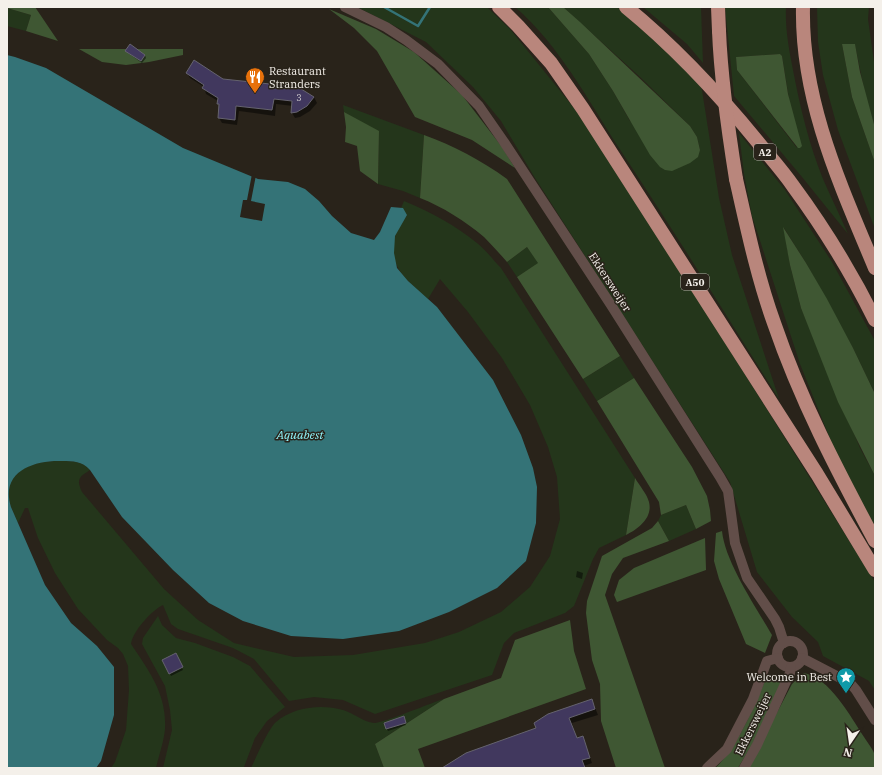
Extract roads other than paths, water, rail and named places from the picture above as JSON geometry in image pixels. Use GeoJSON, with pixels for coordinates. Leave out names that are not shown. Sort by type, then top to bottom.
{"type":"FeatureCollection","features":[{"type":"Feature","properties":{"kind":"highway","name":"A50"},"geometry":{"type":"LineString","coordinates":[[498,7],[518,26],[551,63],[583,109],[817,474],[875,570]]}},
{"type":"Feature","properties":{"kind":"highway","name":"A2"},"geometry":{"type":"LineString","coordinates":[[626,7],[675,50],[701,76],[740,120],[793,186],[834,246],[875,320]]}},
{"type":"Feature","properties":{"kind":"highway"},"geometry":{"type":"LineString","coordinates":[[718,7],[724,101],[736,179],[757,268],[773,323],[795,380],[834,464],[875,541]]}},
{"type":"Feature","properties":{"kind":"highway"},"geometry":{"type":"LineString","coordinates":[[802,7],[806,58],[824,140],[875,268]]}},
{"type":"Feature","properties":{"kind":"street","name":"Ekkersweijer"},"geometry":{"type":"LineString","coordinates":[[345,7],[386,27],[438,64],[478,106],[504,142],[611,305],[720,476],[728,491],[735,543],[747,578],[779,627],[784,643]]}},
{"type":"Feature","properties":{"kind":"street"},"geometry":{"type":"LineString","coordinates":[[793,641],[799,644],[803,651],[802,658],[799,663],[791,667],[784,665],[778,658],[778,650],[784,643],[793,641]]}},
{"type":"Feature","properties":{"kind":"street","name":"Ekkersweijer"},"geometry":{"type":"LineString","coordinates":[[707,768],[726,749],[753,699],[766,661],[778,658]]}},
{"type":"Feature","properties":{"kind":"street"},"geometry":{"type":"LineString","coordinates":[[802,658],[850,683],[875,720]]}},
{"type":"Feature","properties":{"kind":"street","name":"Ekkersweijer"},"geometry":{"type":"LineString","coordinates":[[744,768],[757,744],[790,673],[791,667]]}},
{"type":"Feature","properties":{"kind":"water","name":"Aquabest"},"geometry":{"type":"Polygon","coordinates":[[[7,55],[46,68],[183,148],[258,179],[288,182],[305,189],[351,233],[374,240],[380,232],[391,207],[403,208],[407,215],[395,236],[394,253],[397,268],[408,281],[437,307],[493,380],[521,435],[533,468],[537,487],[536,523],[526,561],[497,588],[449,612],[399,631],[343,639],[291,636],[243,621],[209,603],[173,570],[122,517],[90,470],[81,463],[74,461],[51,461],[30,466],[22,470],[10,485],[9,495],[11,507],[45,585],[71,623],[97,646],[114,667],[114,715],[101,761],[96,768],[7,768],[7,55]]]}},
{"type":"Feature","properties":{"kind":"waterway"},"geometry":{"type":"LineString","coordinates":[[384,7],[418,26],[430,7]]}},
{"type":"Feature","properties":{"kind":"place","name":"Restaurant Stranders"},"geometry":{"type":"Point","coordinates":[255,94]}},
{"type":"Feature","properties":{"kind":"place","name":"Welcome in Best"},"geometry":{"type":"Point","coordinates":[846,694]}}]}
